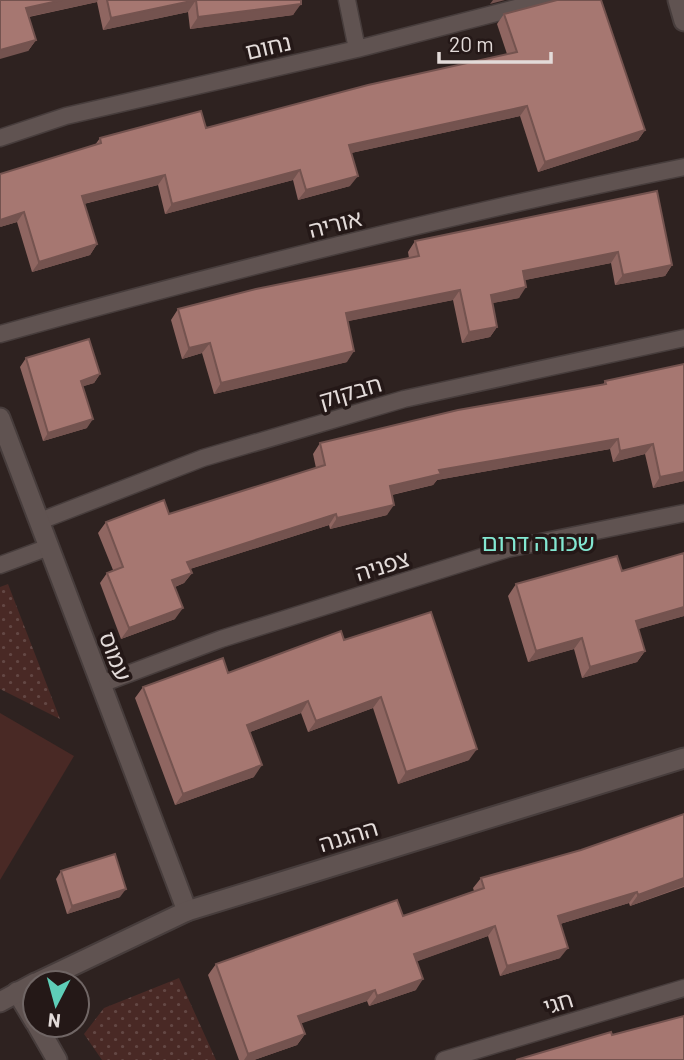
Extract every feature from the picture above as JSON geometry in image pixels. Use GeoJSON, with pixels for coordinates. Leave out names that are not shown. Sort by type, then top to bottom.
{"type":"FeatureCollection","features":[{"type":"Feature","properties":{"kind":"street"},"geometry":{"type":"LineString","coordinates":[[678,0],[684,21]]}},
{"type":"Feature","properties":{"kind":"street","name":"עמוס"},"geometry":{"type":"LineString","coordinates":[[0,418],[187,911]]}},
{"type":"Feature","properties":{"kind":"street","name":"ההגנה"},"geometry":{"type":"LineString","coordinates":[[65,969],[187,911],[684,758]]}},
{"type":"Feature","properties":{"kind":"street"},"geometry":{"type":"LineString","coordinates":[[8,997],[21,1010]]}},
{"type":"Feature","properties":{"kind":"street"},"geometry":{"type":"LineString","coordinates":[[45,1039],[57,1060]]}},
{"type":"Feature","properties":{"kind":"lane"},"geometry":{"type":"LineString","coordinates":[[347,0],[357,49]]}},
{"type":"Feature","properties":{"kind":"lane","name":"נחום"},"geometry":{"type":"LineString","coordinates":[[0,138],[66,116],[357,49],[547,0]]}},
{"type":"Feature","properties":{"kind":"lane","name":"אוריה"},"geometry":{"type":"LineString","coordinates":[[0,334],[162,289],[538,197],[684,167]]}},
{"type":"Feature","properties":{"kind":"lane","name":"חבקוק"},"geometry":{"type":"LineString","coordinates":[[40,521],[203,458],[404,399],[684,338]]}},
{"type":"Feature","properties":{"kind":"lane","name":"צפניה"},"geometry":{"type":"LineString","coordinates":[[101,684],[221,639],[507,549],[684,513]]}},
{"type":"Feature","properties":{"kind":"lane"},"geometry":{"type":"LineString","coordinates":[[0,565],[49,547]]}},
{"type":"Feature","properties":{"kind":"lane","name":"חגי"},"geometry":{"type":"LineString","coordinates":[[444,1060],[684,988]]}},
{"type":"Feature","properties":{"kind":"shaded area"},"geometry":{"type":"Polygon","coordinates":[[[8,584],[60,719],[0,689],[0,587],[8,584]]]}},
{"type":"Feature","properties":{"kind":"shaded area"},"geometry":{"type":"Polygon","coordinates":[[[0,713],[74,756],[0,880],[0,713]]]}},
{"type":"Feature","properties":{"kind":"shaded area"},"geometry":{"type":"Polygon","coordinates":[[[179,978],[216,1060],[102,1060],[87,1039],[91,1039],[91,1025],[104,1008],[179,978]]]}},
{"type":"Feature","properties":{"kind":"building"},"geometry":{"type":"Polygon","coordinates":[[[0,0],[62,0],[26,8],[36,40],[0,50],[0,0]]]}},
{"type":"Feature","properties":{"kind":"building"},"geometry":{"type":"Polygon","coordinates":[[[107,0],[196,0],[111,18],[107,0]]]}},
{"type":"Feature","properties":{"kind":"building"},"geometry":{"type":"Polygon","coordinates":[[[196,0],[301,0],[301,4],[198,17],[196,0]]]}},
{"type":"Feature","properties":{"kind":"building"},"geometry":{"type":"Polygon","coordinates":[[[557,0],[601,0],[645,130],[545,162],[527,106],[349,145],[358,176],[306,190],[300,170],[172,204],[165,175],[82,196],[97,244],[39,262],[24,212],[0,220],[0,174],[101,143],[100,138],[201,111],[206,128],[368,85],[517,52],[504,14],[557,0]]]}},
{"type":"Feature","properties":{"kind":"building"},"geometry":{"type":"Polygon","coordinates":[[[657,191],[672,265],[623,275],[618,252],[523,271],[526,287],[491,295],[497,327],[469,332],[460,290],[346,313],[354,351],[221,383],[210,343],[189,348],[178,309],[256,289],[419,256],[415,241],[657,191]]]}},
{"type":"Feature","properties":{"kind":"building"},"geometry":{"type":"Polygon","coordinates":[[[89,339],[100,374],[81,381],[93,419],[48,433],[26,358],[89,339]]]}},
{"type":"Feature","properties":{"kind":"building"},"geometry":{"type":"Polygon","coordinates":[[[684,364],[684,472],[660,477],[653,444],[620,451],[618,439],[439,470],[441,474],[390,486],[394,505],[337,518],[336,514],[187,562],[192,573],[172,580],[183,608],[129,628],[107,573],[123,567],[106,522],[164,500],[169,514],[325,465],[320,443],[458,410],[606,384],[605,381],[684,364]]]}},
{"type":"Feature","properties":{"kind":"building"},"geometry":{"type":"Polygon","coordinates":[[[684,553],[684,607],[636,621],[645,651],[590,667],[582,638],[536,651],[516,584],[617,556],[622,571],[684,553]]]}},
{"type":"Feature","properties":{"kind":"building"},"geometry":{"type":"Polygon","coordinates":[[[431,612],[477,749],[406,772],[381,697],[316,721],[308,701],[247,725],[262,765],[183,794],[143,687],[223,658],[228,673],[341,631],[344,640],[431,612]]]}},
{"type":"Feature","properties":{"kind":"building"},"geometry":{"type":"Polygon","coordinates":[[[684,814],[684,878],[638,895],[637,892],[558,916],[568,948],[507,966],[495,926],[414,954],[423,979],[377,996],[375,990],[298,1016],[305,1034],[248,1054],[216,964],[397,900],[403,916],[484,888],[481,878],[581,850],[684,814]]]}},
{"type":"Feature","properties":{"kind":"building"},"geometry":{"type":"Polygon","coordinates":[[[115,854],[126,889],[72,906],[61,871],[115,854]]]}},
{"type":"Feature","properties":{"kind":"building"},"geometry":{"type":"Polygon","coordinates":[[[684,1016],[684,1060],[516,1060],[611,1032],[612,1035],[684,1016]]]}},
{"type":"Feature","properties":{"kind":"district","name":"שכונה דרום"},"geometry":{"type":"Point","coordinates":[538,541]}}]}
